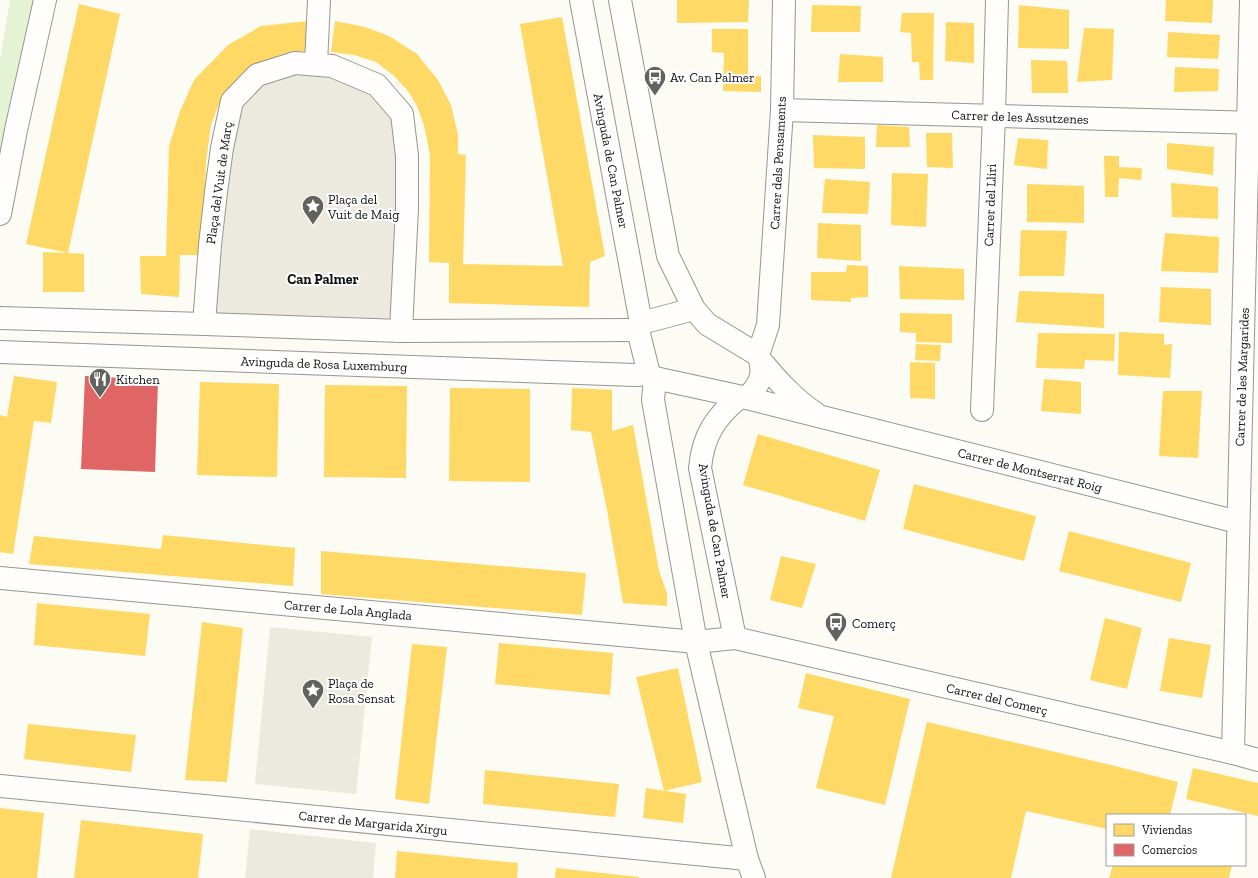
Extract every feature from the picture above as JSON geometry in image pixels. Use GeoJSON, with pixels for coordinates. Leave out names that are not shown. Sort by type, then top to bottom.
{"type":"FeatureCollection","features":[{"type":"Feature","properties":{"kind":"street"},"geometry":{"type":"LineString","coordinates":[[0,214],[16,130],[46,0]]}},
{"type":"Feature","properties":{"kind":"street"},"geometry":{"type":"LineString","coordinates":[[316,64],[319,0]]}},
{"type":"Feature","properties":{"kind":"street","name":"Avinguda de Can Palmer"},"geometry":{"type":"LineString","coordinates":[[581,0],[639,326],[646,376]]}},
{"type":"Feature","properties":{"kind":"street"},"geometry":{"type":"LineString","coordinates":[[0,318],[401,331],[639,326],[694,310],[668,256],[620,0]]}},
{"type":"Feature","properties":{"kind":"street","name":"Carrer dels Pensaments"},"geometry":{"type":"LineString","coordinates":[[760,358],[768,325],[782,110],[784,0]]}},
{"type":"Feature","properties":{"kind":"street","name":"Carrer del Lliri"},"geometry":{"type":"LineString","coordinates":[[982,410],[994,116],[997,0]]}},
{"type":"Feature","properties":{"kind":"street","name":"Carrer de les Margarides"},"geometry":{"type":"LineString","coordinates":[[1233,753],[1238,522],[1253,123],[1251,0]]}},
{"type":"Feature","properties":{"kind":"street","name":"Plaça del Vuit de Març"},"geometry":{"type":"LineString","coordinates":[[204,324],[216,192],[222,148],[232,100],[256,75],[295,63],[332,66],[377,85],[402,114],[407,156],[407,208],[401,331]]}},
{"type":"Feature","properties":{"kind":"street","name":"Carrer de les Assutzenes"},"geometry":{"type":"LineString","coordinates":[[782,110],[1253,123]]}},
{"type":"Feature","properties":{"kind":"street","name":"Carrer de Montserrat Roig"},"geometry":{"type":"LineString","coordinates":[[694,310],[707,324],[760,358],[777,380],[804,405],[823,418]]}},
{"type":"Feature","properties":{"kind":"street","name":"Carrer dels Pensaments"},"geometry":{"type":"LineString","coordinates":[[768,325],[772,359],[777,380]]}},
{"type":"Feature","properties":{"kind":"street","name":"Avinguda de Rosa Luxemburg"},"geometry":{"type":"LineString","coordinates":[[0,352],[646,376],[744,398]]}},
{"type":"Feature","properties":{"kind":"street","name":"Avinguda de Can Palmer"},"geometry":{"type":"LineString","coordinates":[[735,638],[700,468],[705,440],[713,426],[726,410],[757,388],[761,378],[760,358]]}},
{"type":"Feature","properties":{"kind":"street"},"geometry":{"type":"LineString","coordinates":[[646,376],[646,387],[653,400],[696,642],[750,869]]}},
{"type":"Feature","properties":{"kind":"street","name":"Carrer de Montserrat Roig"},"geometry":{"type":"LineString","coordinates":[[744,398],[1238,522]]}},
{"type":"Feature","properties":{"kind":"street","name":"Carrer de Lola Anglada"},"geometry":{"type":"LineString","coordinates":[[0,578],[696,642]]}},
{"type":"Feature","properties":{"kind":"street"},"geometry":{"type":"LineString","coordinates":[[696,642],[735,638]]}},
{"type":"Feature","properties":{"kind":"street","name":"Carrer del Comerç"},"geometry":{"type":"LineString","coordinates":[[735,638],[1258,760]]}},
{"type":"Feature","properties":{"kind":"street","name":"Carrer de Margarida Xirgu"},"geometry":{"type":"LineString","coordinates":[[0,786],[750,869]]}},
{"type":"Feature","properties":{"kind":"green space"},"geometry":{"type":"Polygon","coordinates":[[[10,0],[38,0],[0,180],[0,60],[10,0]]]}},
{"type":"Feature","properties":{"kind":"shaded area","name":"Plaça del Vuit de Maig"},"geometry":{"type":"Polygon","coordinates":[[[291,71],[342,76],[369,92],[390,107],[397,128],[396,321],[216,313],[233,108],[263,78],[291,71]]]}},
{"type":"Feature","properties":{"kind":"shaded area","name":"Plaça de Rosa Sensat"},"geometry":{"type":"Polygon","coordinates":[[[270,627],[372,637],[356,794],[255,784],[270,627]]]}},
{"type":"Feature","properties":{"kind":"shaded area"},"geometry":{"type":"Polygon","coordinates":[[[250,829],[376,843],[373,878],[245,878],[250,829]]]}},
{"type":"Feature","properties":{"kind":"building: Viviendas"},"geometry":{"type":"Polygon","coordinates":[[[677,0],[749,0],[748,22],[677,23],[677,0]]]}},
{"type":"Feature","properties":{"kind":"building: Viviendas"},"geometry":{"type":"Polygon","coordinates":[[[1166,0],[1213,0],[1212,23],[1165,21],[1166,0]]]}},
{"type":"Feature","properties":{"kind":"building: Viviendas"},"geometry":{"type":"Polygon","coordinates":[[[79,4],[120,14],[68,253],[26,244],[79,4]]]}},
{"type":"Feature","properties":{"kind":"building: Viviendas"},"geometry":{"type":"Polygon","coordinates":[[[812,5],[861,6],[860,32],[811,32],[812,5]]]}},
{"type":"Feature","properties":{"kind":"building: Viviendas"},"geometry":{"type":"Polygon","coordinates":[[[1019,5],[1069,10],[1069,49],[1018,48],[1019,5]]]}},
{"type":"Feature","properties":{"kind":"building: Viviendas"},"geometry":{"type":"Polygon","coordinates":[[[902,13],[934,13],[933,80],[920,80],[919,62],[912,62],[911,33],[900,32],[902,13]]]}},
{"type":"Feature","properties":{"kind":"building: Viviendas"},"geometry":{"type":"Polygon","coordinates":[[[562,17],[605,256],[590,262],[589,307],[449,303],[449,263],[429,262],[430,155],[424,125],[417,106],[408,91],[393,75],[376,62],[354,55],[331,52],[335,21],[365,27],[389,36],[417,54],[438,80],[451,105],[458,135],[458,154],[466,155],[463,264],[563,266],[520,24],[562,17]]]}},
{"type":"Feature","properties":{"kind":"building: Viviendas"},"geometry":{"type":"Polygon","coordinates":[[[308,21],[307,51],[286,53],[264,61],[247,72],[231,87],[219,104],[211,125],[206,162],[203,255],[180,255],[179,297],[141,294],[140,256],[166,256],[169,146],[180,111],[194,80],[228,45],[261,26],[308,21]]]}},
{"type":"Feature","properties":{"kind":"building: Viviendas"},"geometry":{"type":"Polygon","coordinates":[[[946,22],[974,23],[974,63],[945,61],[946,22]]]}},
{"type":"Feature","properties":{"kind":"building: Viviendas"},"geometry":{"type":"Polygon","coordinates":[[[1084,28],[1114,29],[1112,80],[1077,82],[1084,28]]]}},
{"type":"Feature","properties":{"kind":"building: Viviendas"},"geometry":{"type":"Polygon","coordinates":[[[712,29],[748,29],[748,75],[761,76],[761,92],[723,91],[724,53],[712,52],[712,29]]]}},
{"type":"Feature","properties":{"kind":"building: Viviendas"},"geometry":{"type":"Polygon","coordinates":[[[1168,32],[1220,35],[1218,59],[1167,57],[1168,32]]]}},
{"type":"Feature","properties":{"kind":"building: Viviendas"},"geometry":{"type":"Polygon","coordinates":[[[840,54],[883,57],[883,82],[838,82],[840,54]]]}},
{"type":"Feature","properties":{"kind":"building: Viviendas"},"geometry":{"type":"Polygon","coordinates":[[[1031,60],[1067,61],[1068,93],[1032,93],[1031,60]]]}},
{"type":"Feature","properties":{"kind":"building: Viviendas"},"geometry":{"type":"Polygon","coordinates":[[[1175,67],[1219,69],[1218,91],[1174,92],[1175,67]]]}},
{"type":"Feature","properties":{"kind":"building: Viviendas"},"geometry":{"type":"Polygon","coordinates":[[[877,125],[909,127],[910,147],[876,147],[877,125]]]}},
{"type":"Feature","properties":{"kind":"building: Viviendas"},"geometry":{"type":"Polygon","coordinates":[[[926,133],[952,133],[953,168],[927,167],[926,133]]]}},
{"type":"Feature","properties":{"kind":"building: Viviendas"},"geometry":{"type":"Polygon","coordinates":[[[813,135],[865,137],[865,169],[814,168],[813,135]]]}},
{"type":"Feature","properties":{"kind":"building: Viviendas"},"geometry":{"type":"Polygon","coordinates":[[[1018,138],[1048,140],[1047,169],[1014,165],[1018,138]]]}},
{"type":"Feature","properties":{"kind":"building: Viviendas"},"geometry":{"type":"Polygon","coordinates":[[[1167,143],[1214,147],[1213,175],[1167,169],[1167,143]]]}},
{"type":"Feature","properties":{"kind":"building: Viviendas"},"geometry":{"type":"Polygon","coordinates":[[[1104,156],[1119,156],[1119,167],[1142,168],[1141,180],[1119,178],[1118,197],[1105,197],[1104,156]]]}},
{"type":"Feature","properties":{"kind":"building: Viviendas"},"geometry":{"type":"Polygon","coordinates":[[[892,173],[928,174],[926,227],[891,225],[892,173]]]}},
{"type":"Feature","properties":{"kind":"building: Viviendas"},"geometry":{"type":"Polygon","coordinates":[[[825,179],[870,182],[868,214],[822,213],[825,179]]]}},
{"type":"Feature","properties":{"kind":"building: Viviendas"},"geometry":{"type":"Polygon","coordinates":[[[1171,183],[1218,187],[1218,219],[1172,217],[1171,183]]]}},
{"type":"Feature","properties":{"kind":"building: Viviendas"},"geometry":{"type":"Polygon","coordinates":[[[1027,184],[1084,186],[1084,223],[1027,222],[1027,184]]]}},
{"type":"Feature","properties":{"kind":"building: Viviendas"},"geometry":{"type":"Polygon","coordinates":[[[818,223],[861,225],[861,261],[817,258],[818,223]]]}},
{"type":"Feature","properties":{"kind":"building: Viviendas"},"geometry":{"type":"Polygon","coordinates":[[[1021,230],[1067,231],[1064,276],[1019,276],[1021,230]]]}},
{"type":"Feature","properties":{"kind":"building: Viviendas"},"geometry":{"type":"Polygon","coordinates":[[[1165,233],[1219,237],[1218,273],[1161,271],[1165,233]]]}},
{"type":"Feature","properties":{"kind":"building: Viviendas"},"geometry":{"type":"Polygon","coordinates":[[[43,252],[84,254],[84,292],[43,292],[43,252]]]}},
{"type":"Feature","properties":{"kind":"building: Viviendas"},"geometry":{"type":"Polygon","coordinates":[[[847,265],[868,266],[868,297],[851,298],[851,302],[811,300],[811,272],[846,272],[847,265]]]}},
{"type":"Feature","properties":{"kind":"building: Viviendas"},"geometry":{"type":"Polygon","coordinates":[[[899,266],[964,269],[964,300],[900,299],[899,266]]]}},
{"type":"Feature","properties":{"kind":"building: Viviendas"},"geometry":{"type":"Polygon","coordinates":[[[1161,287],[1211,289],[1211,325],[1159,322],[1161,287]]]}},
{"type":"Feature","properties":{"kind":"building: Viviendas"},"geometry":{"type":"Polygon","coordinates":[[[1019,291],[1104,294],[1104,328],[1016,322],[1019,291]]]}},
{"type":"Feature","properties":{"kind":"building: Viviendas"},"geometry":{"type":"Polygon","coordinates":[[[900,313],[952,314],[952,343],[916,342],[916,333],[900,332],[900,313]]]}},
{"type":"Feature","properties":{"kind":"building: Viviendas"},"geometry":{"type":"Polygon","coordinates":[[[1119,332],[1164,334],[1164,345],[1172,344],[1170,378],[1118,375],[1119,332]]]}},
{"type":"Feature","properties":{"kind":"building: Viviendas"},"geometry":{"type":"Polygon","coordinates":[[[1038,333],[1115,334],[1114,361],[1085,360],[1084,369],[1036,368],[1038,333]]]}},
{"type":"Feature","properties":{"kind":"building: Viviendas"},"geometry":{"type":"Polygon","coordinates":[[[916,344],[941,345],[940,361],[915,360],[916,344]]]}},
{"type":"Feature","properties":{"kind":"building: Viviendas"},"geometry":{"type":"Polygon","coordinates":[[[910,362],[935,363],[935,399],[910,398],[910,362]]]}},
{"type":"Feature","properties":{"kind":"building: Viviendas"},"geometry":{"type":"Polygon","coordinates":[[[14,376],[57,382],[51,423],[34,421],[13,554],[0,552],[0,415],[7,417],[14,376]]]}},
{"type":"Feature","properties":{"kind":"building: Viviendas"},"geometry":{"type":"Polygon","coordinates":[[[1044,379],[1081,382],[1081,414],[1041,411],[1044,379]]]}},
{"type":"Feature","properties":{"kind":"building: Viviendas"},"geometry":{"type":"Polygon","coordinates":[[[200,382],[279,384],[277,477],[197,475],[200,382]]]}},
{"type":"Feature","properties":{"kind":"building: Viviendas"},"geometry":{"type":"Polygon","coordinates":[[[325,385],[407,386],[406,478],[324,477],[325,385]]]}},
{"type":"Feature","properties":{"kind":"building: Viviendas"},"geometry":{"type":"Polygon","coordinates":[[[450,388],[530,389],[530,482],[449,481],[450,388]]]}},
{"type":"Feature","properties":{"kind":"building: Viviendas"},"geometry":{"type":"Polygon","coordinates":[[[572,388],[612,390],[612,431],[633,425],[659,571],[667,593],[667,606],[623,603],[607,510],[591,432],[571,430],[572,388]]]}},
{"type":"Feature","properties":{"kind":"building: Viviendas"},"geometry":{"type":"Polygon","coordinates":[[[1163,391],[1202,391],[1198,458],[1159,456],[1163,391]]]}},
{"type":"Feature","properties":{"kind":"building: Viviendas"},"geometry":{"type":"Polygon","coordinates":[[[758,434],[880,470],[865,521],[743,485],[758,434]]]}},
{"type":"Feature","properties":{"kind":"building: Viviendas"},"geometry":{"type":"Polygon","coordinates":[[[914,484],[1036,516],[1024,561],[903,529],[914,484]]]}},
{"type":"Feature","properties":{"kind":"building: Viviendas"},"geometry":{"type":"Polygon","coordinates":[[[1069,531],[1191,563],[1181,602],[1059,571],[1069,531]]]}},
{"type":"Feature","properties":{"kind":"building: Viviendas"},"geometry":{"type":"Polygon","coordinates":[[[163,535],[295,548],[293,586],[29,564],[34,536],[161,549],[163,535]]]}},
{"type":"Feature","properties":{"kind":"building: Viviendas"},"geometry":{"type":"Polygon","coordinates":[[[321,551],[586,573],[582,615],[321,594],[321,551]]]}},
{"type":"Feature","properties":{"kind":"building: Viviendas"},"geometry":{"type":"Polygon","coordinates":[[[781,556],[816,564],[802,608],[770,600],[781,556]]]}},
{"type":"Feature","properties":{"kind":"building: Viviendas"},"geometry":{"type":"Polygon","coordinates":[[[37,603],[150,614],[145,656],[34,645],[37,603]]]}},
{"type":"Feature","properties":{"kind":"building: Viviendas"},"geometry":{"type":"Polygon","coordinates":[[[1105,618],[1142,628],[1127,689],[1090,680],[1105,618]]]}},
{"type":"Feature","properties":{"kind":"building: Viviendas"},"geometry":{"type":"Polygon","coordinates":[[[202,622],[243,628],[227,782],[185,780],[202,622]]]}},
{"type":"Feature","properties":{"kind":"building: Viviendas"},"geometry":{"type":"Polygon","coordinates":[[[1169,638],[1211,645],[1202,698],[1160,691],[1169,638]]]}},
{"type":"Feature","properties":{"kind":"building: Viviendas"},"geometry":{"type":"Polygon","coordinates":[[[499,643],[613,653],[610,695],[495,684],[499,643]]]}},
{"type":"Feature","properties":{"kind":"building: Viviendas"},"geometry":{"type":"Polygon","coordinates":[[[412,644],[447,647],[429,804],[395,799],[412,644]]]}},
{"type":"Feature","properties":{"kind":"building: Viviendas"},"geometry":{"type":"Polygon","coordinates":[[[678,668],[702,782],[664,791],[636,677],[678,668]]]}},
{"type":"Feature","properties":{"kind":"building: Viviendas"},"geometry":{"type":"Polygon","coordinates":[[[806,673],[910,699],[885,805],[816,788],[834,716],[798,708],[806,673]]]}},
{"type":"Feature","properties":{"kind":"building: Viviendas"},"geometry":{"type":"Polygon","coordinates":[[[927,722],[1178,782],[1170,814],[1106,814],[1106,829],[1026,811],[1011,878],[891,878],[927,722]]]}},
{"type":"Feature","properties":{"kind":"building: Viviendas"},"geometry":{"type":"Polygon","coordinates":[[[28,724],[136,735],[131,772],[24,759],[28,724]]]}},
{"type":"Feature","properties":{"kind":"building: Viviendas"},"geometry":{"type":"Polygon","coordinates":[[[1193,768],[1258,783],[1258,816],[1186,799],[1193,768]]]}},
{"type":"Feature","properties":{"kind":"building: Viviendas"},"geometry":{"type":"Polygon","coordinates":[[[485,770],[619,784],[615,817],[483,804],[485,770]]]}},
{"type":"Feature","properties":{"kind":"building: Viviendas"},"geometry":{"type":"Polygon","coordinates":[[[646,788],[686,794],[683,823],[643,818],[646,788]]]}},
{"type":"Feature","properties":{"kind":"building: Viviendas"},"geometry":{"type":"Polygon","coordinates":[[[0,808],[44,813],[37,878],[0,878],[0,808]]]}},
{"type":"Feature","properties":{"kind":"building: Viviendas"},"geometry":{"type":"Polygon","coordinates":[[[81,820],[203,834],[198,878],[74,878],[81,820]]]}},
{"type":"Feature","properties":{"kind":"building: Viviendas"},"geometry":{"type":"Polygon","coordinates":[[[397,851],[518,863],[517,878],[395,878],[397,851]]]}},
{"type":"Feature","properties":{"kind":"building: Viviendas"},"geometry":{"type":"Polygon","coordinates":[[[1113,866],[1232,866],[1229,878],[1109,878],[1113,866]]]}},
{"type":"Feature","properties":{"kind":"building: Viviendas"},"geometry":{"type":"Polygon","coordinates":[[[556,868],[639,877],[639,878],[555,878],[556,868]]]}},
{"type":"Feature","properties":{"kind":"building: Comercios"},"geometry":{"type":"Polygon","coordinates":[[[85,376],[158,380],[155,472],[81,469],[85,376]]]}},
{"type":"Feature","properties":{"kind":"place","name":"Av. Can Palmer"},"geometry":{"type":"Point","coordinates":[655,96]}},
{"type":"Feature","properties":{"kind":"place","name":"Plaça del Vuit de Maig"},"geometry":{"type":"Point","coordinates":[313,226]}},
{"type":"Feature","properties":{"kind":"place","name":"Kitchen"},"geometry":{"type":"Point","coordinates":[100,398]}},
{"type":"Feature","properties":{"kind":"place","name":"Comerç"},"geometry":{"type":"Point","coordinates":[836,642]}},
{"type":"Feature","properties":{"kind":"place","name":"Plaça de Rosa Sensat"},"geometry":{"type":"Point","coordinates":[313,710]}},
{"type":"Feature","properties":{"kind":"district","name":"Can Palmer"},"geometry":{"type":"Point","coordinates":[323,279]}}]}
